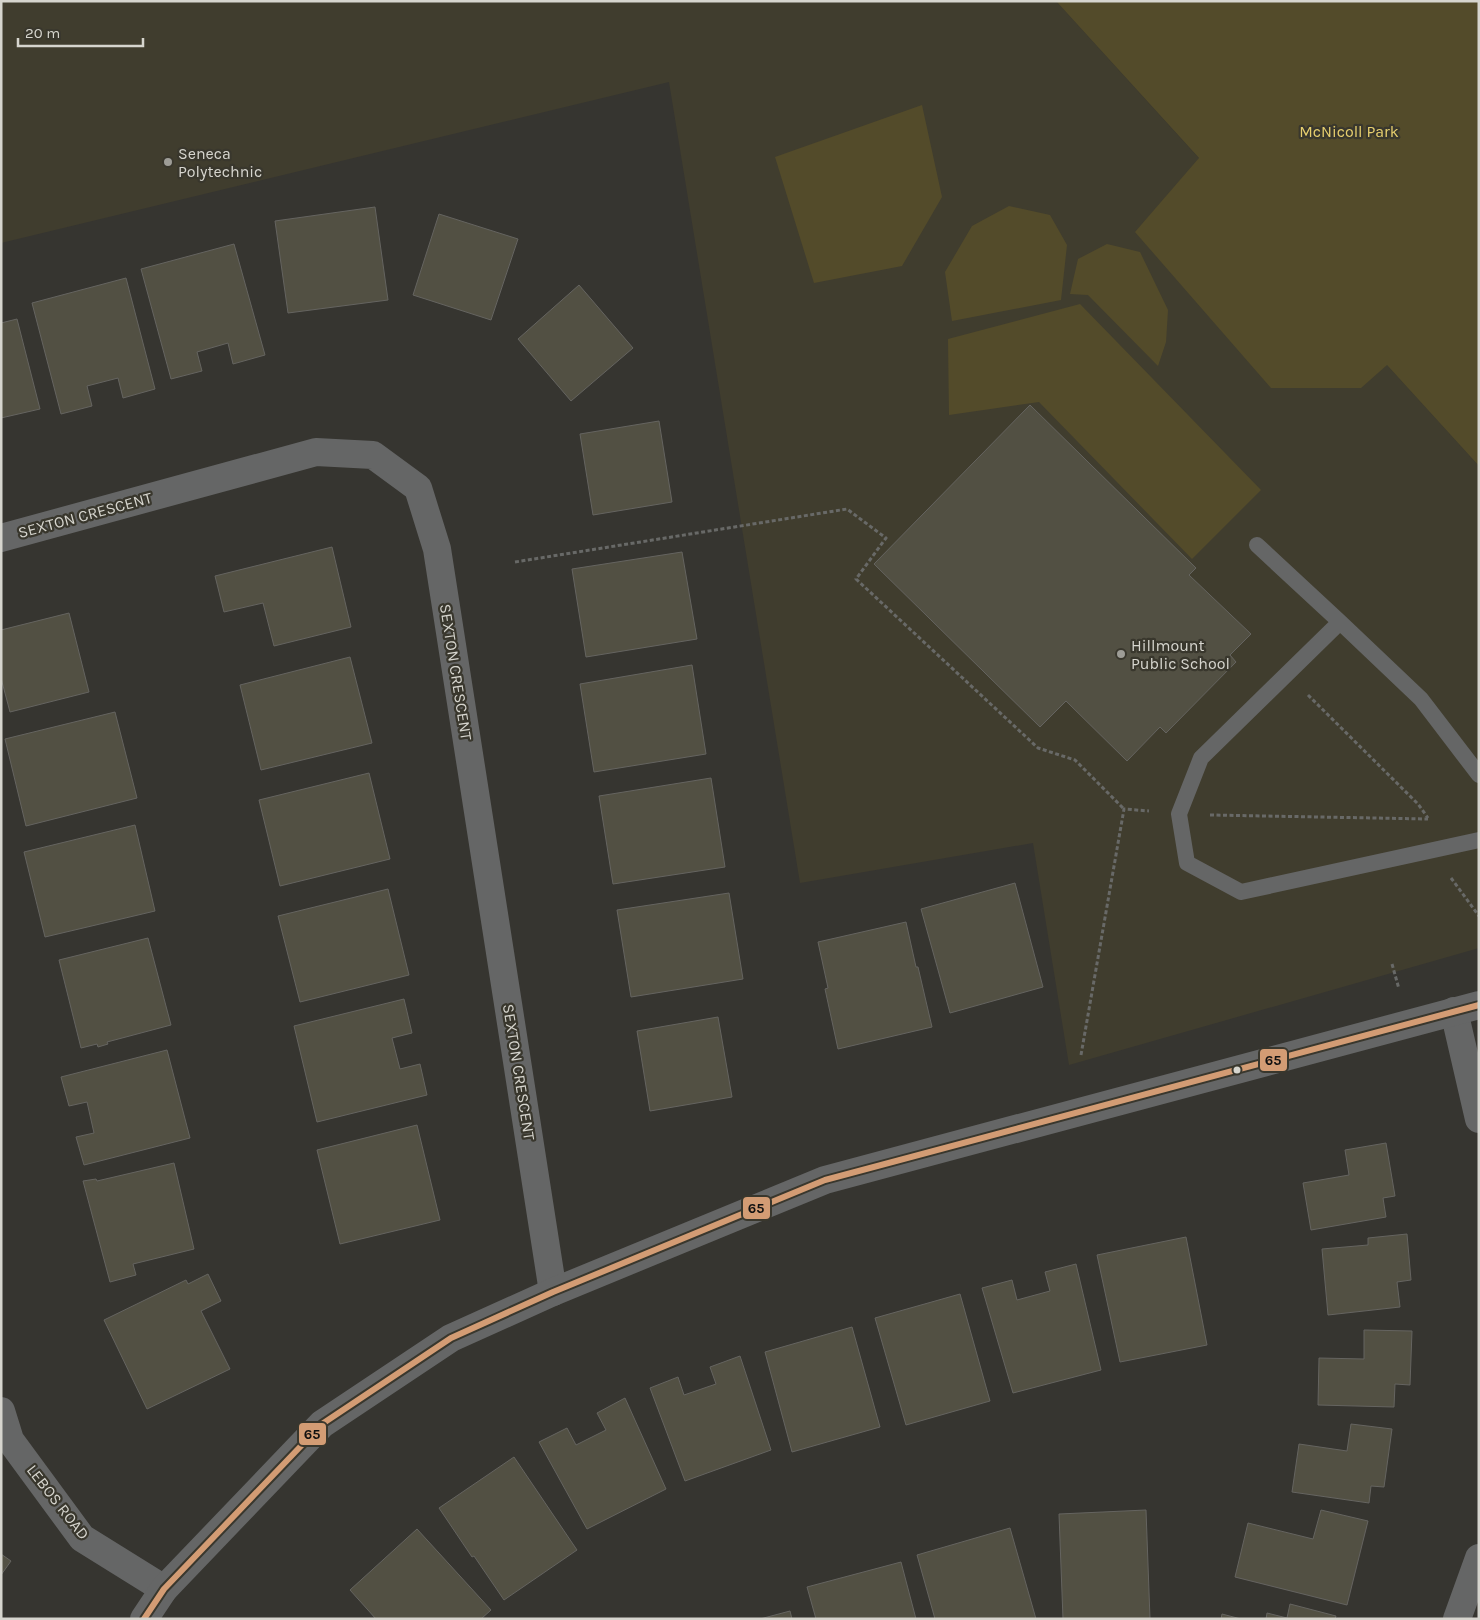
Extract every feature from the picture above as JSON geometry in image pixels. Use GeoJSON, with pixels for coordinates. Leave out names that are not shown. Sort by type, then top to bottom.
{"type":"FeatureCollection","features":[{"type":"Feature","properties":{"kind":"street","name":"SEXTON CRESCENT"},"geometry":{"type":"LineString","coordinates":[[1,538],[316,452],[373,455],[418,488],[438,558],[553,1292]]}},
{"type":"Feature","properties":{"kind":"street"},"geometry":{"type":"LineString","coordinates":[[144,1619],[164,1589],[322,1424],[451,1338],[553,1292],[825,1180],[1466,1008],[1479,1120]]}},
{"type":"Feature","properties":{"kind":"street","name":"LEBOS ROAD"},"geometry":{"type":"LineString","coordinates":[[1,1410],[10,1440],[82,1538],[164,1589]]}},
{"type":"Feature","properties":{"kind":"street"},"geometry":{"type":"LineString","coordinates":[[1457,1619],[1479,1558]]}},
{"type":"Feature","properties":{"kind":"lane"},"geometry":{"type":"LineString","coordinates":[[1257,545],[1421,700],[1479,775]]}},
{"type":"Feature","properties":{"kind":"lane"},"geometry":{"type":"LineString","coordinates":[[1340,622],[1201,758],[1179,814],[1187,863],[1241,892],[1479,840]]}},
{"type":"Feature","properties":{"kind":"path"},"geometry":{"type":"LineString","coordinates":[[515,562],[847,509],[886,538],[856,579],[1038,748],[1075,760],[1124,809]]}},
{"type":"Feature","properties":{"kind":"path"},"geometry":{"type":"LineString","coordinates":[[1287,674],[1418,804],[1428,818]]}},
{"type":"Feature","properties":{"kind":"path"},"geometry":{"type":"LineString","coordinates":[[1392,964],[1401,996]]}},
{"type":"Feature","properties":{"kind":"shaded area","name":"Hillmount Public School"},"geometry":{"type":"Polygon","coordinates":[[[1,1],[1056,1],[1479,466],[1479,948],[1069,1065],[1033,843],[800,883],[669,82],[1,243],[1,1]]]}},
{"type":"Feature","properties":{"kind":"green space","name":"McNicoll Park"},"geometry":{"type":"Polygon","coordinates":[[[1056,1],[1479,1],[1479,466],[1387,365],[1361,388],[1271,388],[1135,232],[1199,158],[1056,1]]]}},
{"type":"Feature","properties":{"kind":"green space"},"geometry":{"type":"Polygon","coordinates":[[[922,105],[942,197],[902,266],[814,283],[775,157],[922,105]]]}},
{"type":"Feature","properties":{"kind":"green space"},"geometry":{"type":"Polygon","coordinates":[[[1009,206],[1050,215],[1067,245],[1061,300],[952,321],[945,272],[972,226],[1009,206]]]}},
{"type":"Feature","properties":{"kind":"green space"},"geometry":{"type":"Polygon","coordinates":[[[1107,244],[1140,252],[1168,310],[1166,342],[1158,366],[1088,295],[1070,294],[1078,259],[1107,244]]]}},
{"type":"Feature","properties":{"kind":"green space"},"geometry":{"type":"Polygon","coordinates":[[[1080,304],[1261,490],[1192,559],[1039,402],[949,415],[948,339],[1080,304]]]}},
{"type":"Feature","properties":{"kind":"building"},"geometry":{"type":"Polygon","coordinates":[[[375,207],[388,300],[288,313],[275,221],[375,207]]]}},
{"type":"Feature","properties":{"kind":"building"},"geometry":{"type":"Polygon","coordinates":[[[439,214],[518,239],[491,320],[413,295],[439,214]]]}},
{"type":"Feature","properties":{"kind":"building"},"geometry":{"type":"Polygon","coordinates":[[[234,244],[265,355],[233,364],[228,343],[197,352],[202,371],[171,379],[141,269],[234,244]]]}},
{"type":"Feature","properties":{"kind":"building"},"geometry":{"type":"Polygon","coordinates":[[[126,278],[155,389],[123,398],[118,378],[87,386],[92,406],[61,414],[32,303],[126,278]]]}},
{"type":"Feature","properties":{"kind":"building"},"geometry":{"type":"Polygon","coordinates":[[[579,285],[633,348],[571,401],[518,339],[579,285]]]}},
{"type":"Feature","properties":{"kind":"building"},"geometry":{"type":"Polygon","coordinates":[[[17,319],[40,409],[1,418],[1,323],[17,319]]]}},
{"type":"Feature","properties":{"kind":"building"},"geometry":{"type":"Polygon","coordinates":[[[1030,405],[1196,568],[1189,575],[1251,634],[1230,655],[1236,662],[1166,733],[1160,727],[1127,761],[1066,701],[1040,727],[874,564],[1030,405]]]}},
{"type":"Feature","properties":{"kind":"building"},"geometry":{"type":"Polygon","coordinates":[[[659,421],[672,502],[593,515],[580,434],[659,421]]]}},
{"type":"Feature","properties":{"kind":"building"},"geometry":{"type":"Polygon","coordinates":[[[332,547],[351,627],[274,646],[263,603],[224,612],[215,576],[332,547]]]}},
{"type":"Feature","properties":{"kind":"building"},"geometry":{"type":"Polygon","coordinates":[[[682,552],[697,639],[586,657],[572,569],[682,552]]]}},
{"type":"Feature","properties":{"kind":"building"},"geometry":{"type":"Polygon","coordinates":[[[69,613],[89,692],[10,712],[1,678],[1,630],[69,613]]]}},
{"type":"Feature","properties":{"kind":"building"},"geometry":{"type":"Polygon","coordinates":[[[350,657],[372,743],[261,770],[240,685],[350,657]]]}},
{"type":"Feature","properties":{"kind":"building"},"geometry":{"type":"Polygon","coordinates":[[[692,665],[706,754],[594,772],[580,684],[692,665]]]}},
{"type":"Feature","properties":{"kind":"building"},"geometry":{"type":"Polygon","coordinates":[[[115,712],[137,798],[26,826],[5,739],[115,712]]]}},
{"type":"Feature","properties":{"kind":"building"},"geometry":{"type":"Polygon","coordinates":[[[369,773],[390,859],[280,886],[259,800],[369,773]]]}},
{"type":"Feature","properties":{"kind":"building"},"geometry":{"type":"Polygon","coordinates":[[[711,778],[725,867],[613,884],[599,796],[711,778]]]}},
{"type":"Feature","properties":{"kind":"building"},"geometry":{"type":"Polygon","coordinates":[[[135,825],[155,911],[45,937],[24,852],[135,825]]]}},
{"type":"Feature","properties":{"kind":"building"},"geometry":{"type":"Polygon","coordinates":[[[1015,883],[1043,987],[950,1013],[921,909],[1015,883]]]}},
{"type":"Feature","properties":{"kind":"building"},"geometry":{"type":"Polygon","coordinates":[[[388,889],[409,975],[300,1002],[278,916],[388,889]]]}},
{"type":"Feature","properties":{"kind":"building"},"geometry":{"type":"Polygon","coordinates":[[[729,893],[743,979],[631,997],[617,910],[729,893]]]}},
{"type":"Feature","properties":{"kind":"building"},"geometry":{"type":"Polygon","coordinates":[[[906,922],[932,1027],[838,1049],[825,989],[828,988],[818,942],[906,922]]]}},
{"type":"Feature","properties":{"kind":"building"},"geometry":{"type":"Polygon","coordinates":[[[148,938],[171,1025],[107,1042],[108,1044],[98,1047],[97,1044],[81,1048],[59,960],[148,938]]]}},
{"type":"Feature","properties":{"kind":"building"},"geometry":{"type":"Polygon","coordinates":[[[404,999],[412,1033],[392,1038],[400,1069],[420,1064],[427,1095],[317,1122],[294,1026],[404,999]]]}},
{"type":"Feature","properties":{"kind":"building"},"geometry":{"type":"Polygon","coordinates":[[[718,1017],[732,1097],[650,1111],[637,1031],[718,1017]]]}},
{"type":"Feature","properties":{"kind":"building"},"geometry":{"type":"Polygon","coordinates":[[[167,1050],[190,1138],[84,1165],[76,1137],[94,1133],[87,1102],[69,1106],[61,1077],[167,1050]]]}},
{"type":"Feature","properties":{"kind":"building"},"geometry":{"type":"Polygon","coordinates":[[[417,1125],[440,1220],[340,1244],[317,1150],[417,1125]]]}},
{"type":"Feature","properties":{"kind":"building"},"geometry":{"type":"Polygon","coordinates":[[[1386,1143],[1395,1196],[1383,1198],[1386,1217],[1311,1230],[1303,1183],[1349,1175],[1345,1150],[1386,1143]]]}},
{"type":"Feature","properties":{"kind":"building"},"geometry":{"type":"Polygon","coordinates":[[[174,1163],[194,1249],[133,1264],[136,1275],[110,1282],[83,1181],[96,1179],[97,1181],[174,1163]]]}},
{"type":"Feature","properties":{"kind":"building"},"geometry":{"type":"Polygon","coordinates":[[[1407,1234],[1411,1280],[1397,1282],[1400,1307],[1328,1315],[1322,1249],[1368,1245],[1368,1238],[1407,1234]]]}},
{"type":"Feature","properties":{"kind":"building"},"geometry":{"type":"Polygon","coordinates":[[[1186,1237],[1207,1345],[1120,1362],[1097,1255],[1186,1237]]]}},
{"type":"Feature","properties":{"kind":"building"},"geometry":{"type":"Polygon","coordinates":[[[1076,1264],[1101,1370],[1013,1393],[982,1288],[1012,1280],[1017,1300],[1050,1291],[1045,1272],[1076,1264]]]}},
{"type":"Feature","properties":{"kind":"building"},"geometry":{"type":"Polygon","coordinates":[[[208,1274],[221,1301],[201,1311],[230,1369],[147,1409],[104,1320],[186,1280],[188,1284],[208,1274]]]}},
{"type":"Feature","properties":{"kind":"building"},"geometry":{"type":"Polygon","coordinates":[[[960,1294],[990,1401],[906,1425],[875,1318],[960,1294]]]}},
{"type":"Feature","properties":{"kind":"building"},"geometry":{"type":"Polygon","coordinates":[[[852,1327],[880,1427],[792,1452],[765,1352],[852,1327]]]}},
{"type":"Feature","properties":{"kind":"building"},"geometry":{"type":"Polygon","coordinates":[[[1364,1330],[1412,1331],[1410,1385],[1395,1384],[1394,1407],[1318,1405],[1319,1358],[1364,1359],[1364,1330]]]}},
{"type":"Feature","properties":{"kind":"building"},"geometry":{"type":"Polygon","coordinates":[[[740,1356],[771,1450],[685,1481],[650,1388],[678,1377],[684,1395],[716,1384],[710,1367],[740,1356]]]}},
{"type":"Feature","properties":{"kind":"building"},"geometry":{"type":"Polygon","coordinates":[[[625,1398],[666,1489],[587,1529],[539,1442],[567,1428],[576,1445],[606,1430],[597,1413],[625,1398]]]}},
{"type":"Feature","properties":{"kind":"building"},"geometry":{"type":"Polygon","coordinates":[[[1351,1424],[1392,1429],[1384,1487],[1371,1486],[1369,1503],[1292,1492],[1299,1444],[1347,1451],[1351,1424]]]}},
{"type":"Feature","properties":{"kind":"building"},"geometry":{"type":"Polygon","coordinates":[[[514,1457],[577,1550],[504,1600],[439,1508],[514,1457]]]}},
{"type":"Feature","properties":{"kind":"building"},"geometry":{"type":"Polygon","coordinates":[[[1146,1510],[1150,1619],[1063,1619],[1059,1514],[1146,1510]]]}},
{"type":"Feature","properties":{"kind":"building"},"geometry":{"type":"Polygon","coordinates":[[[1321,1510],[1368,1521],[1347,1605],[1235,1577],[1248,1523],[1313,1539],[1321,1510]]]}},
{"type":"Feature","properties":{"kind":"building"},"geometry":{"type":"Polygon","coordinates":[[[1010,1528],[1036,1619],[935,1619],[917,1555],[1010,1528]]]}},
{"type":"Feature","properties":{"kind":"building"},"geometry":{"type":"Polygon","coordinates":[[[417,1529],[491,1610],[481,1619],[376,1619],[350,1590],[417,1529]]]}},
{"type":"Feature","properties":{"kind":"building"},"geometry":{"type":"Polygon","coordinates":[[[1,1554],[11,1561],[1,1575],[1,1554]]]}},
{"type":"Feature","properties":{"kind":"building"},"geometry":{"type":"Polygon","coordinates":[[[901,1562],[916,1619],[816,1619],[807,1587],[901,1562]]]}},
{"type":"Feature","properties":{"kind":"building"},"geometry":{"type":"Polygon","coordinates":[[[1290,1604],[1336,1616],[1335,1619],[1266,1619],[1267,1613],[1287,1618],[1290,1604]]]}},
{"type":"Feature","properties":{"kind":"building"},"geometry":{"type":"Polygon","coordinates":[[[790,1611],[792,1619],[760,1619],[790,1611]]]}},
{"type":"Feature","properties":{"kind":"building"},"geometry":{"type":"Polygon","coordinates":[[[1222,1614],[1241,1619],[1221,1619],[1222,1614]]]}},
{"type":"Feature","properties":{"kind":"transit line","name":"65"},"geometry":{"type":"LineString","coordinates":[[144,1619],[164,1589],[322,1424],[451,1338],[553,1292],[825,1180],[1479,1005]]}},
{"type":"Feature","properties":{"kind":"place","name":"Seneca Polytechnic"},"geometry":{"type":"Point","coordinates":[168,162]}},
{"type":"Feature","properties":{"kind":"place","name":"Hillmount Public School"},"geometry":{"type":"Point","coordinates":[1121,654]}}]}
